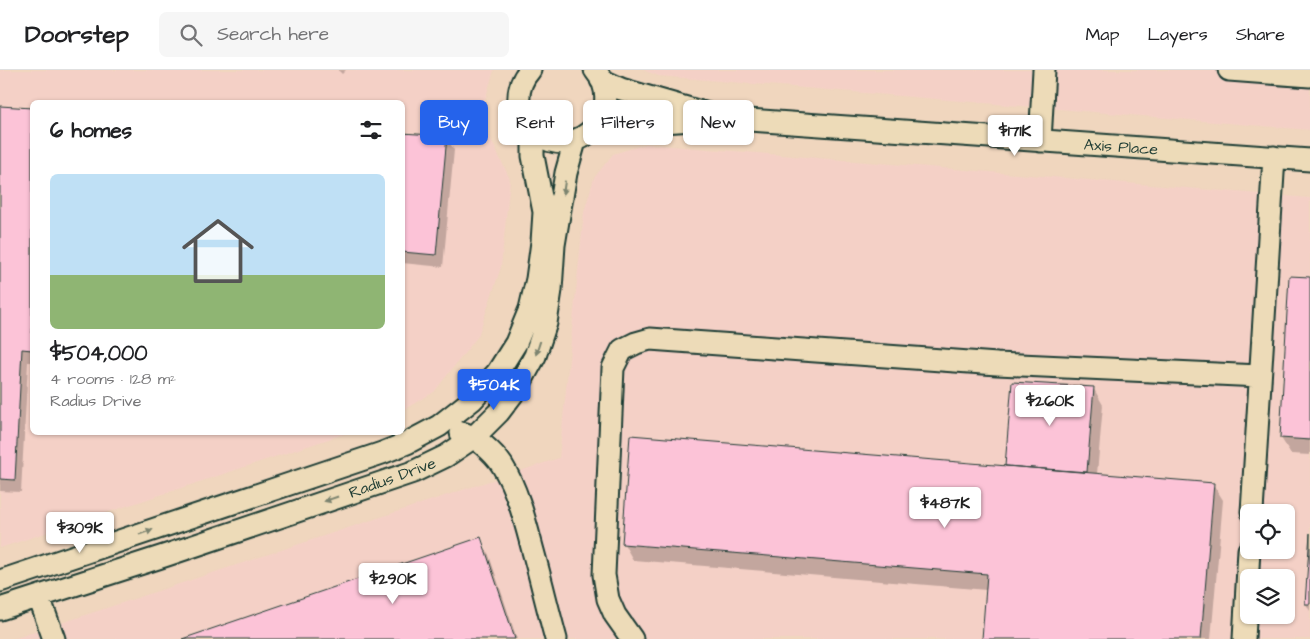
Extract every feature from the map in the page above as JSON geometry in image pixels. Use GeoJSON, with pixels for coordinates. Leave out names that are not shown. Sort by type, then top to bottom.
{"type":"FeatureCollection","features":[{"type":"Feature","properties":{"kind":"street"},"geometry":{"type":"LineString","coordinates":[[519,100],[521,83],[530,70]]}},
{"type":"Feature","properties":{"kind":"street"},"geometry":{"type":"LineString","coordinates":[[1040,140],[1044,70]]}},
{"type":"Feature","properties":{"kind":"street"},"geometry":{"type":"LineString","coordinates":[[1229,70],[1310,76]]}},
{"type":"Feature","properties":{"kind":"street"},"geometry":{"type":"LineString","coordinates":[[598,75],[605,92],[605,100]]}},
{"type":"Feature","properties":{"kind":"street","name":"Axis Place"},"geometry":{"type":"LineString","coordinates":[[598,75],[621,89],[683,107]]}},
{"type":"Feature","properties":{"kind":"street","name":"Axis Place"},"geometry":{"type":"LineString","coordinates":[[754,120],[1310,160]]}},
{"type":"Feature","properties":{"kind":"street"},"geometry":{"type":"LineString","coordinates":[[575,141],[583,137]]}},
{"type":"Feature","properties":{"kind":"street","name":"Radius Drive"},"geometry":{"type":"LineString","coordinates":[[0,610],[413,472],[446,456],[474,437],[499,412],[518,387],[536,356],[546,323],[551,290],[554,245],[566,173],[575,141]]}},
{"type":"Feature","properties":{"kind":"street","name":"Radius Drive"},"geometry":{"type":"LineString","coordinates":[[0,581],[382,453],[407,443],[438,426],[472,400],[497,372],[516,343],[530,309],[537,279],[544,212],[533,156],[533,145]]}},
{"type":"Feature","properties":{"kind":"street"},"geometry":{"type":"LineString","coordinates":[[1252,504],[1274,157]]}},
{"type":"Feature","properties":{"kind":"street"},"geometry":{"type":"LineString","coordinates":[[632,639],[615,615],[608,599],[604,575],[613,368],[622,350],[636,342],[650,339],[997,364],[1260,376]]}},
{"type":"Feature","properties":{"kind":"street"},"geometry":{"type":"LineString","coordinates":[[474,437],[471,424],[474,410],[488,382]]}},
{"type":"Feature","properties":{"kind":"street"},"geometry":{"type":"LineString","coordinates":[[290,483],[332,480],[383,465],[453,434],[463,432],[474,437],[493,453],[502,464],[520,501],[556,639]]}},
{"type":"Feature","properties":{"kind":"street"},"geometry":{"type":"LineString","coordinates":[[0,597],[12,595],[118,561],[167,555]]}},
{"type":"Feature","properties":{"kind":"street"},"geometry":{"type":"LineString","coordinates":[[1244,639],[1248,559]]}},
{"type":"Feature","properties":{"kind":"street"},"geometry":{"type":"LineString","coordinates":[[38,597],[54,639]]}},
{"type":"Feature","properties":{"kind":"shaded area"},"geometry":{"type":"Polygon","coordinates":[[[0,70],[494,70],[485,100],[420,100],[420,145],[488,145],[488,134],[510,179],[501,267],[478,336],[434,392],[405,409],[405,100],[30,100],[30,435],[341,435],[0,548],[0,70]]]}},
{"type":"Feature","properties":{"kind":"shaded area"},"geometry":{"type":"Polygon","coordinates":[[[643,70],[1310,70],[1310,130],[659,76],[643,70]]]}},
{"type":"Feature","properties":{"kind":"shaded area"},"geometry":{"type":"Polygon","coordinates":[[[643,145],[658,145],[1310,198],[1310,639],[13,639],[559,458],[584,212],[594,178],[613,154],[643,145]]]}},
{"type":"Feature","properties":{"kind":"building"},"geometry":{"type":"Polygon","coordinates":[[[0,106],[30,108],[30,350],[22,349],[15,480],[0,479],[0,106]]]}},
{"type":"Feature","properties":{"kind":"building"},"geometry":{"type":"Polygon","coordinates":[[[405,133],[420,134],[420,145],[446,145],[436,255],[405,252],[405,133]]]}},
{"type":"Feature","properties":{"kind":"building"},"geometry":{"type":"Polygon","coordinates":[[[1289,276],[1310,277],[1310,440],[1280,438],[1289,276]]]}},
{"type":"Feature","properties":{"kind":"building"},"geometry":{"type":"Polygon","coordinates":[[[1012,382],[1094,387],[1087,472],[1005,466],[1012,382]]]}},
{"type":"Feature","properties":{"kind":"building"},"geometry":{"type":"Polygon","coordinates":[[[630,435],[1214,483],[1201,639],[982,639],[987,574],[622,544],[630,435]]]}},
{"type":"Feature","properties":{"kind":"building"},"geometry":{"type":"Polygon","coordinates":[[[1310,533],[1310,604],[1305,604],[1310,533]]]}},
{"type":"Feature","properties":{"kind":"building"},"geometry":{"type":"Polygon","coordinates":[[[481,537],[515,639],[182,639],[481,537]]]}}]}
